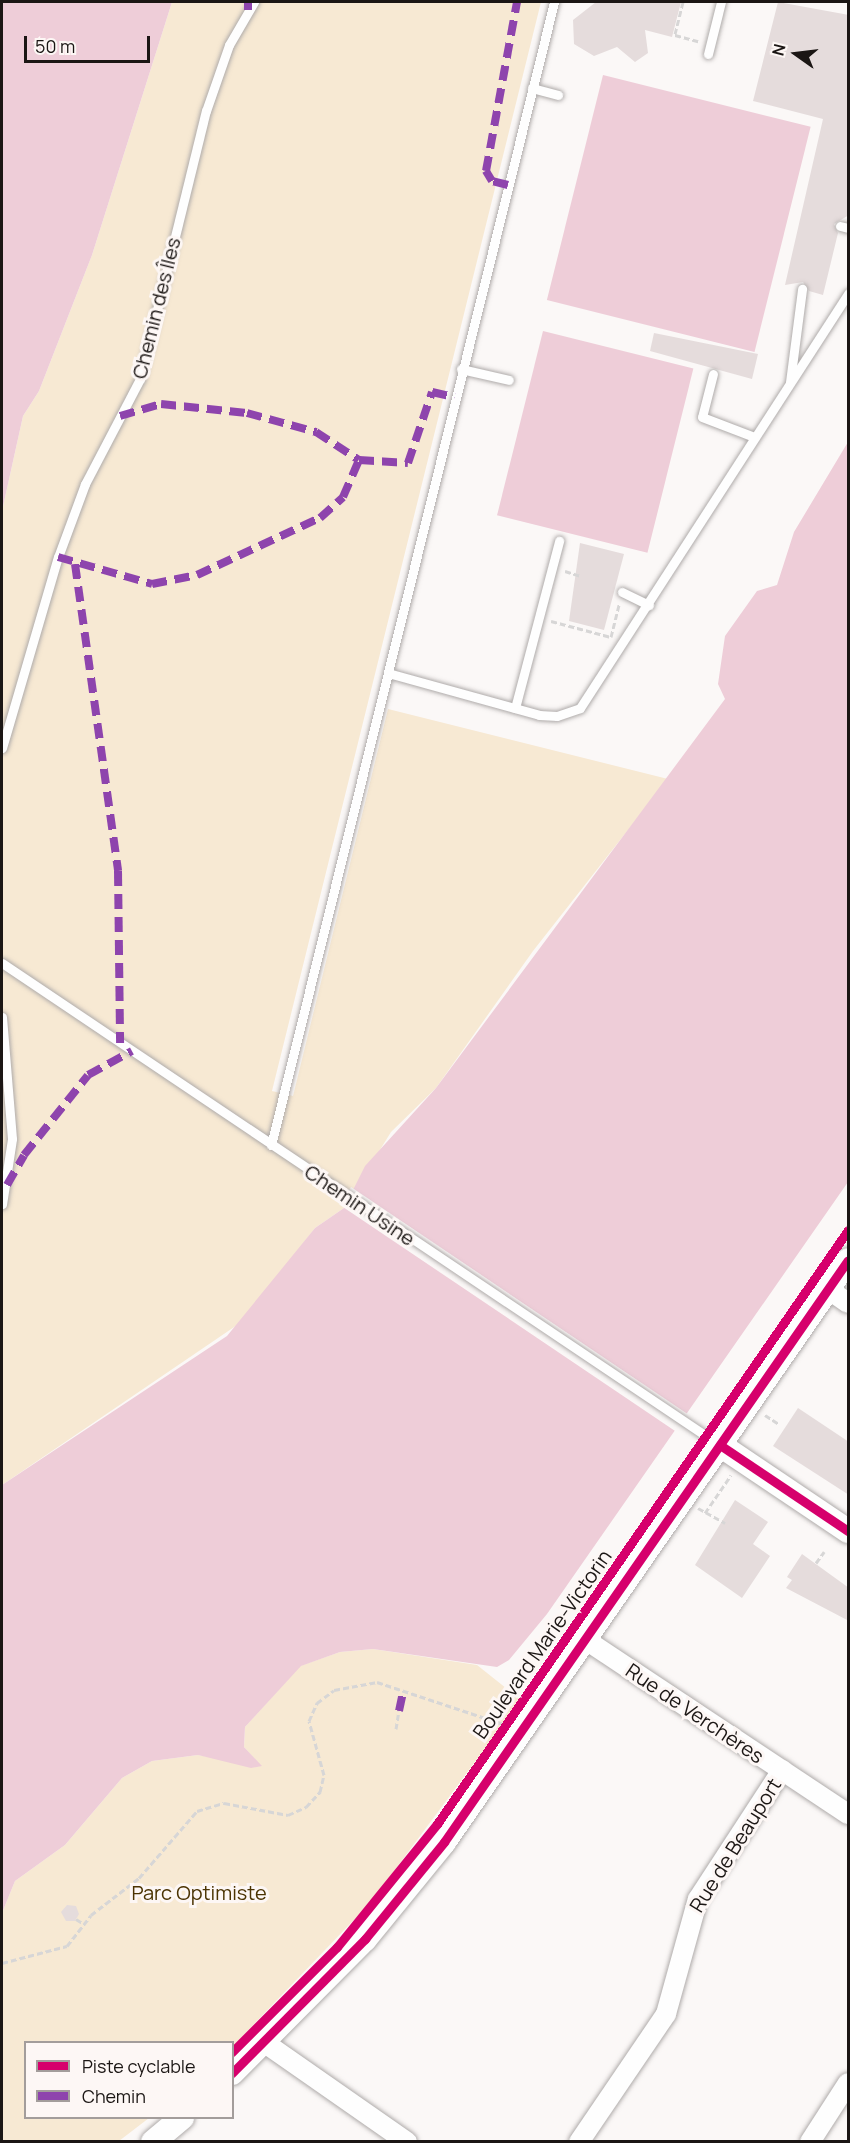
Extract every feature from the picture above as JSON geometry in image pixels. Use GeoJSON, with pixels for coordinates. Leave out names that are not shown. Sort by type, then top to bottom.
{"type":"FeatureCollection","features":[{"type":"Feature","properties":{"kind":"street","name":"Boulevard Marie-Victorin"},"geometry":{"type":"LineString","coordinates":[[234,2071],[265,2043],[424,1869],[849,1260]]}},
{"type":"Feature","properties":{"kind":"street"},"geometry":{"type":"LineString","coordinates":[[828,1289],[849,1303]]}},
{"type":"Feature","properties":{"kind":"street"},"geometry":{"type":"LineString","coordinates":[[720,1445],[849,1531]]}},
{"type":"Feature","properties":{"kind":"street","name":"Rue de Verchères"},"geometry":{"type":"LineString","coordinates":[[586,1640],[849,1814]]}},
{"type":"Feature","properties":{"kind":"street","name":"Rue de Beauport"},"geometry":{"type":"LineString","coordinates":[[579,2142],[666,2014],[698,1899],[782,1770]]}},
{"type":"Feature","properties":{"kind":"street"},"geometry":{"type":"LineString","coordinates":[[265,2043],[407,2142]]}},
{"type":"Feature","properties":{"kind":"street"},"geometry":{"type":"LineString","coordinates":[[810,2142],[849,2083]]}},
{"type":"Feature","properties":{"kind":"street"},"geometry":{"type":"LineString","coordinates":[[153,2142],[181,2119]]}},
{"type":"Feature","properties":{"kind":"lane","name":"Chemin des Îles"},"geometry":{"type":"LineString","coordinates":[[2,748],[61,548],[86,484],[140,379],[206,111],[230,45],[254,2]]}},
{"type":"Feature","properties":{"kind":"lane"},"geometry":{"type":"LineString","coordinates":[[271,1145],[461,369],[554,2]]}},
{"type":"Feature","properties":{"kind":"lane"},"geometry":{"type":"LineString","coordinates":[[708,54],[721,2]]}},
{"type":"Feature","properties":{"kind":"lane"},"geometry":{"type":"LineString","coordinates":[[532,88],[558,95]]}},
{"type":"Feature","properties":{"kind":"lane"},"geometry":{"type":"LineString","coordinates":[[790,383],[802,289]]}},
{"type":"Feature","properties":{"kind":"lane"},"geometry":{"type":"LineString","coordinates":[[388,673],[515,708],[557,716],[580,708],[649,605],[754,437],[849,292]]}},
{"type":"Feature","properties":{"kind":"lane"},"geometry":{"type":"LineString","coordinates":[[461,369],[509,380]]}},
{"type":"Feature","properties":{"kind":"lane"},"geometry":{"type":"LineString","coordinates":[[713,374],[702,417],[754,437]]}},
{"type":"Feature","properties":{"kind":"lane"},"geometry":{"type":"LineString","coordinates":[[515,708],[559,541]]}},
{"type":"Feature","properties":{"kind":"lane"},"geometry":{"type":"LineString","coordinates":[[622,592],[649,605]]}},
{"type":"Feature","properties":{"kind":"lane","name":"Chemin Usine"},"geometry":{"type":"LineString","coordinates":[[2,963],[319,1178],[720,1445]]}},
{"type":"Feature","properties":{"kind":"lane"},"geometry":{"type":"LineString","coordinates":[[2,1017],[12,1139],[2,1204]]}},
{"type":"Feature","properties":{"kind":"path"},"geometry":{"type":"LineString","coordinates":[[683,2],[675,35],[705,42]]}},
{"type":"Feature","properties":{"kind":"path"},"geometry":{"type":"LineString","coordinates":[[562,571],[580,576]]}},
{"type":"Feature","properties":{"kind":"path"},"geometry":{"type":"LineString","coordinates":[[553,622],[611,637],[622,592]]}},
{"type":"Feature","properties":{"kind":"path"},"geometry":{"type":"LineString","coordinates":[[759,1410],[779,1424]]}},
{"type":"Feature","properties":{"kind":"path"},"geometry":{"type":"LineString","coordinates":[[705,1513],[733,1472]]}},
{"type":"Feature","properties":{"kind":"path"},"geometry":{"type":"LineString","coordinates":[[693,1505],[725,1523]]}},
{"type":"Feature","properties":{"kind":"path"},"geometry":{"type":"LineString","coordinates":[[816,1563],[824,1552]]}},
{"type":"Feature","properties":{"kind":"path"},"geometry":{"type":"LineString","coordinates":[[2,1963],[67,1946],[84,1924],[139,1878],[196,1811],[224,1803],[288,1815],[306,1807],[320,1792],[324,1775],[309,1721],[317,1703],[334,1690],[377,1682],[507,1726]]}},
{"type":"Feature","properties":{"kind":"path"},"geometry":{"type":"LineString","coordinates":[[396,1729],[399,1710]]}},
{"type":"Feature","properties":{"kind":"path"},"geometry":{"type":"LineString","coordinates":[[76,1919],[84,1924]]}},
{"type":"Feature","properties":{"kind":"green space"},"geometry":{"type":"Polygon","coordinates":[[[172,2],[541,2],[272,1091],[293,1096],[388,709],[668,779],[533,951],[436,1088],[391,1132],[344,1208],[315,1228],[243,1321],[2,1485],[2,511],[23,416],[39,391],[92,255],[172,2]]]}},
{"type":"Feature","properties":{"kind":"green space","name":"Parc Optimiste"},"geometry":{"type":"Polygon","coordinates":[[[373,1649],[477,1665],[521,1700],[371,1902],[234,2045],[234,2041],[24,2041],[24,2119],[148,2119],[119,2141],[2,2142],[2,1913],[15,1881],[65,1845],[122,1778],[152,1761],[198,1755],[261,1766],[244,1747],[245,1727],[300,1666],[340,1652],[373,1649]]]}},
{"type":"Feature","properties":{"kind":"shaded area"},"geometry":{"type":"Polygon","coordinates":[[[2,2],[172,2],[92,255],[39,391],[23,416],[2,511],[2,2]]]}},
{"type":"Feature","properties":{"kind":"shaded area"},"geometry":{"type":"Polygon","coordinates":[[[603,75],[811,127],[755,352],[547,300],[603,75]]]}},
{"type":"Feature","properties":{"kind":"shaded area"},"geometry":{"type":"Polygon","coordinates":[[[543,331],[693,368],[647,553],[497,515],[543,331]]]}},
{"type":"Feature","properties":{"kind":"shaded area"},"geometry":{"type":"Polygon","coordinates":[[[848,442],[848,1182],[547,1614],[509,1660],[497,1667],[373,1649],[340,1652],[301,1666],[245,1727],[244,1747],[262,1766],[251,1768],[198,1755],[152,1761],[122,1778],[65,1845],[15,1881],[2,1913],[2,1485],[227,1336],[315,1228],[344,1208],[365,1166],[436,1088],[725,699],[718,684],[725,636],[757,591],[777,585],[794,532],[848,442]]]}},
{"type":"Feature","properties":{"kind":"pier"},"geometry":{"type":"Polygon","coordinates":[[[351,1187],[688,1414],[676,1431],[339,1204],[351,1187]]]}},
{"type":"Feature","properties":{"kind":"building"},"geometry":{"type":"Polygon","coordinates":[[[596,2],[681,2],[672,37],[645,30],[648,53],[635,62],[617,47],[594,56],[574,44],[573,20],[596,2]]]}},
{"type":"Feature","properties":{"kind":"building"},"geometry":{"type":"Polygon","coordinates":[[[778,2],[849,15],[849,215],[834,224],[838,233],[823,295],[809,291],[803,282],[785,285],[823,119],[753,101],[778,2]]]}},
{"type":"Feature","properties":{"kind":"building"},"geometry":{"type":"Polygon","coordinates":[[[654,333],[758,354],[752,379],[650,351],[654,333]]]}},
{"type":"Feature","properties":{"kind":"building"},"geometry":{"type":"Polygon","coordinates":[[[580,543],[624,554],[604,630],[569,621],[580,543]]]}},
{"type":"Feature","properties":{"kind":"building"},"geometry":{"type":"Polygon","coordinates":[[[798,1408],[849,1442],[849,1495],[773,1446],[798,1408]]]}},
{"type":"Feature","properties":{"kind":"building"},"geometry":{"type":"Polygon","coordinates":[[[735,1500],[768,1522],[753,1544],[770,1556],[742,1598],[695,1565],[735,1500]]]}},
{"type":"Feature","properties":{"kind":"building"},"geometry":{"type":"Polygon","coordinates":[[[802,1554],[849,1588],[849,1621],[786,1588],[792,1580],[787,1577],[802,1554]]]}},
{"type":"Feature","properties":{"kind":"building"},"geometry":{"type":"Polygon","coordinates":[[[67,1905],[76,1906],[79,1914],[75,1921],[66,1921],[61,1912],[67,1905]]]}},
{"type":"Feature","properties":{"kind":"marked path"},"geometry":{"type":"LineString","coordinates":[[248,2],[248,10]]}},
{"type":"Feature","properties":{"kind":"marked path"},"geometry":{"type":"LineString","coordinates":[[508,185],[492,181],[486,171],[517,2]]}},
{"type":"Feature","properties":{"kind":"marked path"},"geometry":{"type":"LineString","coordinates":[[58,557],[152,584],[197,575],[320,518],[343,497],[359,460],[408,463],[432,392],[454,397]]}},
{"type":"Feature","properties":{"kind":"marked path"},"geometry":{"type":"LineString","coordinates":[[120,416],[161,404],[247,413],[316,432],[359,460]]}},
{"type":"Feature","properties":{"kind":"marked path"},"geometry":{"type":"LineString","coordinates":[[75,564],[118,871],[120,1043]]}},
{"type":"Feature","properties":{"kind":"marked path"},"geometry":{"type":"LineString","coordinates":[[7,1185],[24,1155],[88,1075],[132,1051]]}},
{"type":"Feature","properties":{"kind":"marked path"},"geometry":{"type":"LineString","coordinates":[[399,1711],[403,1692]]}},
{"type":"Feature","properties":{"kind":"cycle path"},"geometry":{"type":"LineString","coordinates":[[234,2050],[337,1947],[437,1824],[848,1230]]}},
{"type":"Feature","properties":{"kind":"cycle path"},"geometry":{"type":"LineString","coordinates":[[234,2071],[365,1939],[444,1842],[848,1260]]}},
{"type":"Feature","properties":{"kind":"cycle path"},"geometry":{"type":"LineString","coordinates":[[720,1445],[848,1531]]}}]}
